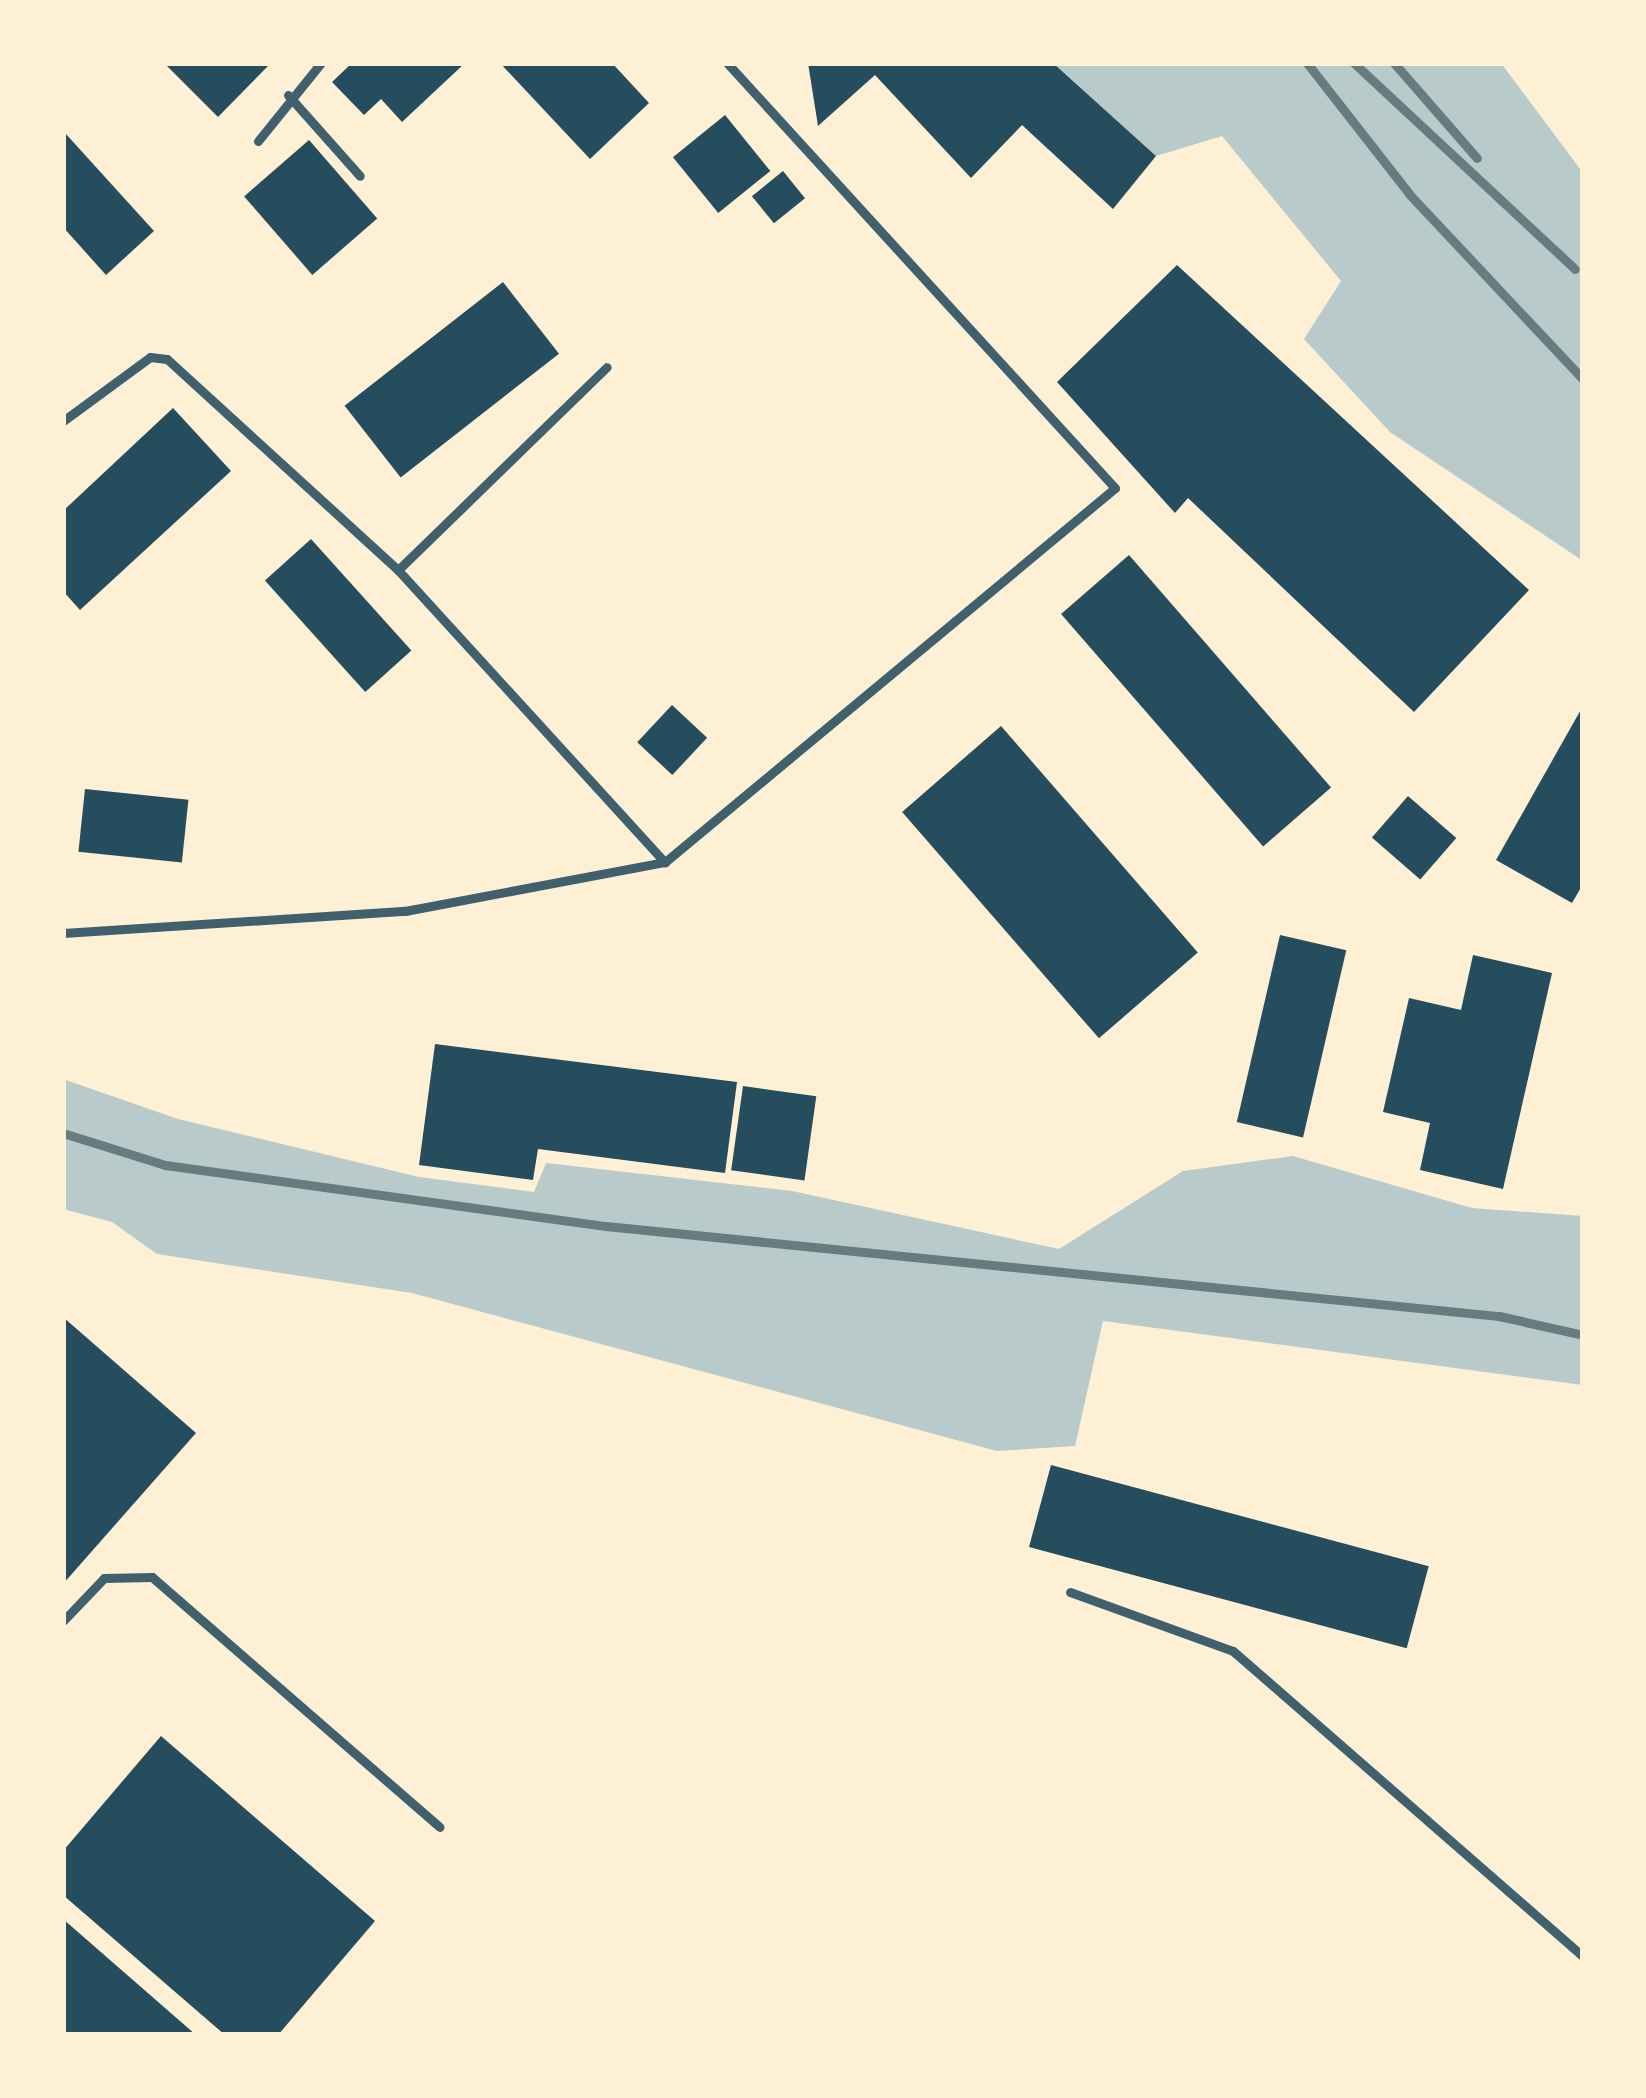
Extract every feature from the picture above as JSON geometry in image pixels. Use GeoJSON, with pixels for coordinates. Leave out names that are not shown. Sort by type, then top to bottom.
{"type":"FeatureCollection","features":[{"type":"Feature","properties":{"kind":"lane"},"geometry":{"type":"LineString","coordinates":[[258,141],[288,95],[321,63]]}},
{"type":"Feature","properties":{"kind":"lane"},"geometry":{"type":"LineString","coordinates":[[63,933],[405,911],[665,862],[1115,488],[728,63]]}},
{"type":"Feature","properties":{"kind":"lane"},"geometry":{"type":"LineString","coordinates":[[288,95],[359,176]]}},
{"type":"Feature","properties":{"kind":"lane"},"geometry":{"type":"LineString","coordinates":[[63,421],[151,357],[167,358],[398,570],[665,862]]}},
{"type":"Feature","properties":{"kind":"lane"},"geometry":{"type":"LineString","coordinates":[[398,570],[607,367]]}},
{"type":"Feature","properties":{"kind":"lane"},"geometry":{"type":"LineString","coordinates":[[63,1621],[104,1578],[152,1576],[440,1827]]}},
{"type":"Feature","properties":{"kind":"lane"},"geometry":{"type":"LineString","coordinates":[[1070,1592],[1233,1651],[1583,1956]]}},
{"type":"Feature","properties":{"kind":"shaded area"},"geometry":{"type":"Polygon","coordinates":[[[1053,63],[1501,63],[1583,173],[1583,561],[1390,432],[1304,339],[1341,281],[1222,136],[1156,156],[1053,63]]]}},
{"type":"Feature","properties":{"kind":"shaded area"},"geometry":{"type":"Polygon","coordinates":[[[63,1079],[178,1119],[419,1177],[534,1192],[546,1163],[792,1191],[1059,1249],[1183,1171],[1293,1156],[1472,1208],[1583,1216],[1583,1385],[1103,1321],[1075,1446],[997,1451],[412,1293],[157,1254],[112,1222],[63,1209],[63,1079]]]}},
{"type":"Feature","properties":{"kind":"building"},"geometry":{"type":"Polygon","coordinates":[[[164,63],[271,63],[218,117],[164,63]]]}},
{"type":"Feature","properties":{"kind":"building"},"geometry":{"type":"Polygon","coordinates":[[[352,63],[465,63],[402,122],[381,99],[364,115],[332,82],[352,63]]]}},
{"type":"Feature","properties":{"kind":"building"},"geometry":{"type":"Polygon","coordinates":[[[500,63],[612,63],[649,103],[590,159],[500,63]]]}},
{"type":"Feature","properties":{"kind":"building"},"geometry":{"type":"Polygon","coordinates":[[[808,63],[1053,63],[1156,156],[1113,209],[1022,125],[971,178],[875,75],[818,126],[808,63]]]}},
{"type":"Feature","properties":{"kind":"building"},"geometry":{"type":"Polygon","coordinates":[[[725,115],[770,171],[718,213],[673,157],[725,115]]]}},
{"type":"Feature","properties":{"kind":"building"},"geometry":{"type":"Polygon","coordinates":[[[65,133],[154,231],[106,275],[63,227],[65,133]]]}},
{"type":"Feature","properties":{"kind":"building"},"geometry":{"type":"Polygon","coordinates":[[[309,140],[377,218],[312,275],[244,196],[309,140]]]}},
{"type":"Feature","properties":{"kind":"building"},"geometry":{"type":"Polygon","coordinates":[[[783,171],[805,198],[774,223],[752,196],[783,171]]]}},
{"type":"Feature","properties":{"kind":"building"},"geometry":{"type":"Polygon","coordinates":[[[1177,265],[1529,590],[1414,712],[1188,498],[1175,513],[1057,382],[1177,265]]]}},
{"type":"Feature","properties":{"kind":"building"},"geometry":{"type":"Polygon","coordinates":[[[503,282],[559,354],[401,477],[345,406],[503,282]]]}},
{"type":"Feature","properties":{"kind":"building"},"geometry":{"type":"Polygon","coordinates":[[[173,408],[231,471],[80,610],[63,591],[63,511],[173,408]]]}},
{"type":"Feature","properties":{"kind":"building"},"geometry":{"type":"Polygon","coordinates":[[[311,539],[411,650],[365,692],[265,580],[311,539]]]}},
{"type":"Feature","properties":{"kind":"building"},"geometry":{"type":"Polygon","coordinates":[[[1129,555],[1331,787],[1263,846],[1061,614],[1129,555]]]}},
{"type":"Feature","properties":{"kind":"building"},"geometry":{"type":"Polygon","coordinates":[[[672,705],[707,738],[672,775],[637,742],[672,705]]]}},
{"type":"Feature","properties":{"kind":"building"},"geometry":{"type":"Polygon","coordinates":[[[1583,706],[1583,884],[1572,903],[1496,860],[1583,706]]]}},
{"type":"Feature","properties":{"kind":"building"},"geometry":{"type":"Polygon","coordinates":[[[1001,726],[1198,952],[1099,1038],[902,812],[1001,726]]]}},
{"type":"Feature","properties":{"kind":"building"},"geometry":{"type":"Polygon","coordinates":[[[85,789],[188,800],[182,863],[78,852],[85,789]]]}},
{"type":"Feature","properties":{"kind":"building"},"geometry":{"type":"Polygon","coordinates":[[[1408,796],[1456,838],[1420,879],[1372,838],[1408,796]]]}},
{"type":"Feature","properties":{"kind":"building"},"geometry":{"type":"Polygon","coordinates":[[[1280,935],[1346,950],[1303,1137],[1237,1122],[1280,935]]]}},
{"type":"Feature","properties":{"kind":"building"},"geometry":{"type":"Polygon","coordinates":[[[1473,955],[1552,973],[1503,1189],[1420,1170],[1430,1123],[1383,1112],[1409,998],[1461,1010],[1473,955]]]}},
{"type":"Feature","properties":{"kind":"building"},"geometry":{"type":"Polygon","coordinates":[[[435,1044],[737,1082],[725,1173],[538,1149],[533,1180],[419,1165],[435,1044]]]}},
{"type":"Feature","properties":{"kind":"building"},"geometry":{"type":"Polygon","coordinates":[[[743,1086],[816,1096],[804,1180],[731,1170],[743,1086]]]}},
{"type":"Feature","properties":{"kind":"building"},"geometry":{"type":"Polygon","coordinates":[[[63,1317],[196,1433],[63,1584],[63,1317]]]}},
{"type":"Feature","properties":{"kind":"building"},"geometry":{"type":"Polygon","coordinates":[[[1051,1465],[1429,1566],[1407,1648],[1029,1547],[1051,1465]]]}},
{"type":"Feature","properties":{"kind":"building"},"geometry":{"type":"Polygon","coordinates":[[[161,1736],[375,1921],[278,2035],[225,2035],[63,1895],[63,1851],[161,1736]]]}},
{"type":"Feature","properties":{"kind":"building"},"geometry":{"type":"Polygon","coordinates":[[[63,1919],[196,2035],[63,2035],[63,1919]]]}},
{"type":"Feature","properties":{"kind":"railway"},"geometry":{"type":"LineString","coordinates":[[1307,63],[1410,195],[1583,379]]}},
{"type":"Feature","properties":{"kind":"railway"},"geometry":{"type":"LineString","coordinates":[[1354,63],[1575,269]]}},
{"type":"Feature","properties":{"kind":"railway"},"geometry":{"type":"LineString","coordinates":[[1394,63],[1477,158]]}},
{"type":"Feature","properties":{"kind":"railway"},"geometry":{"type":"LineString","coordinates":[[63,1133],[165,1165],[606,1226],[1499,1316],[1583,1335]]}}]}
